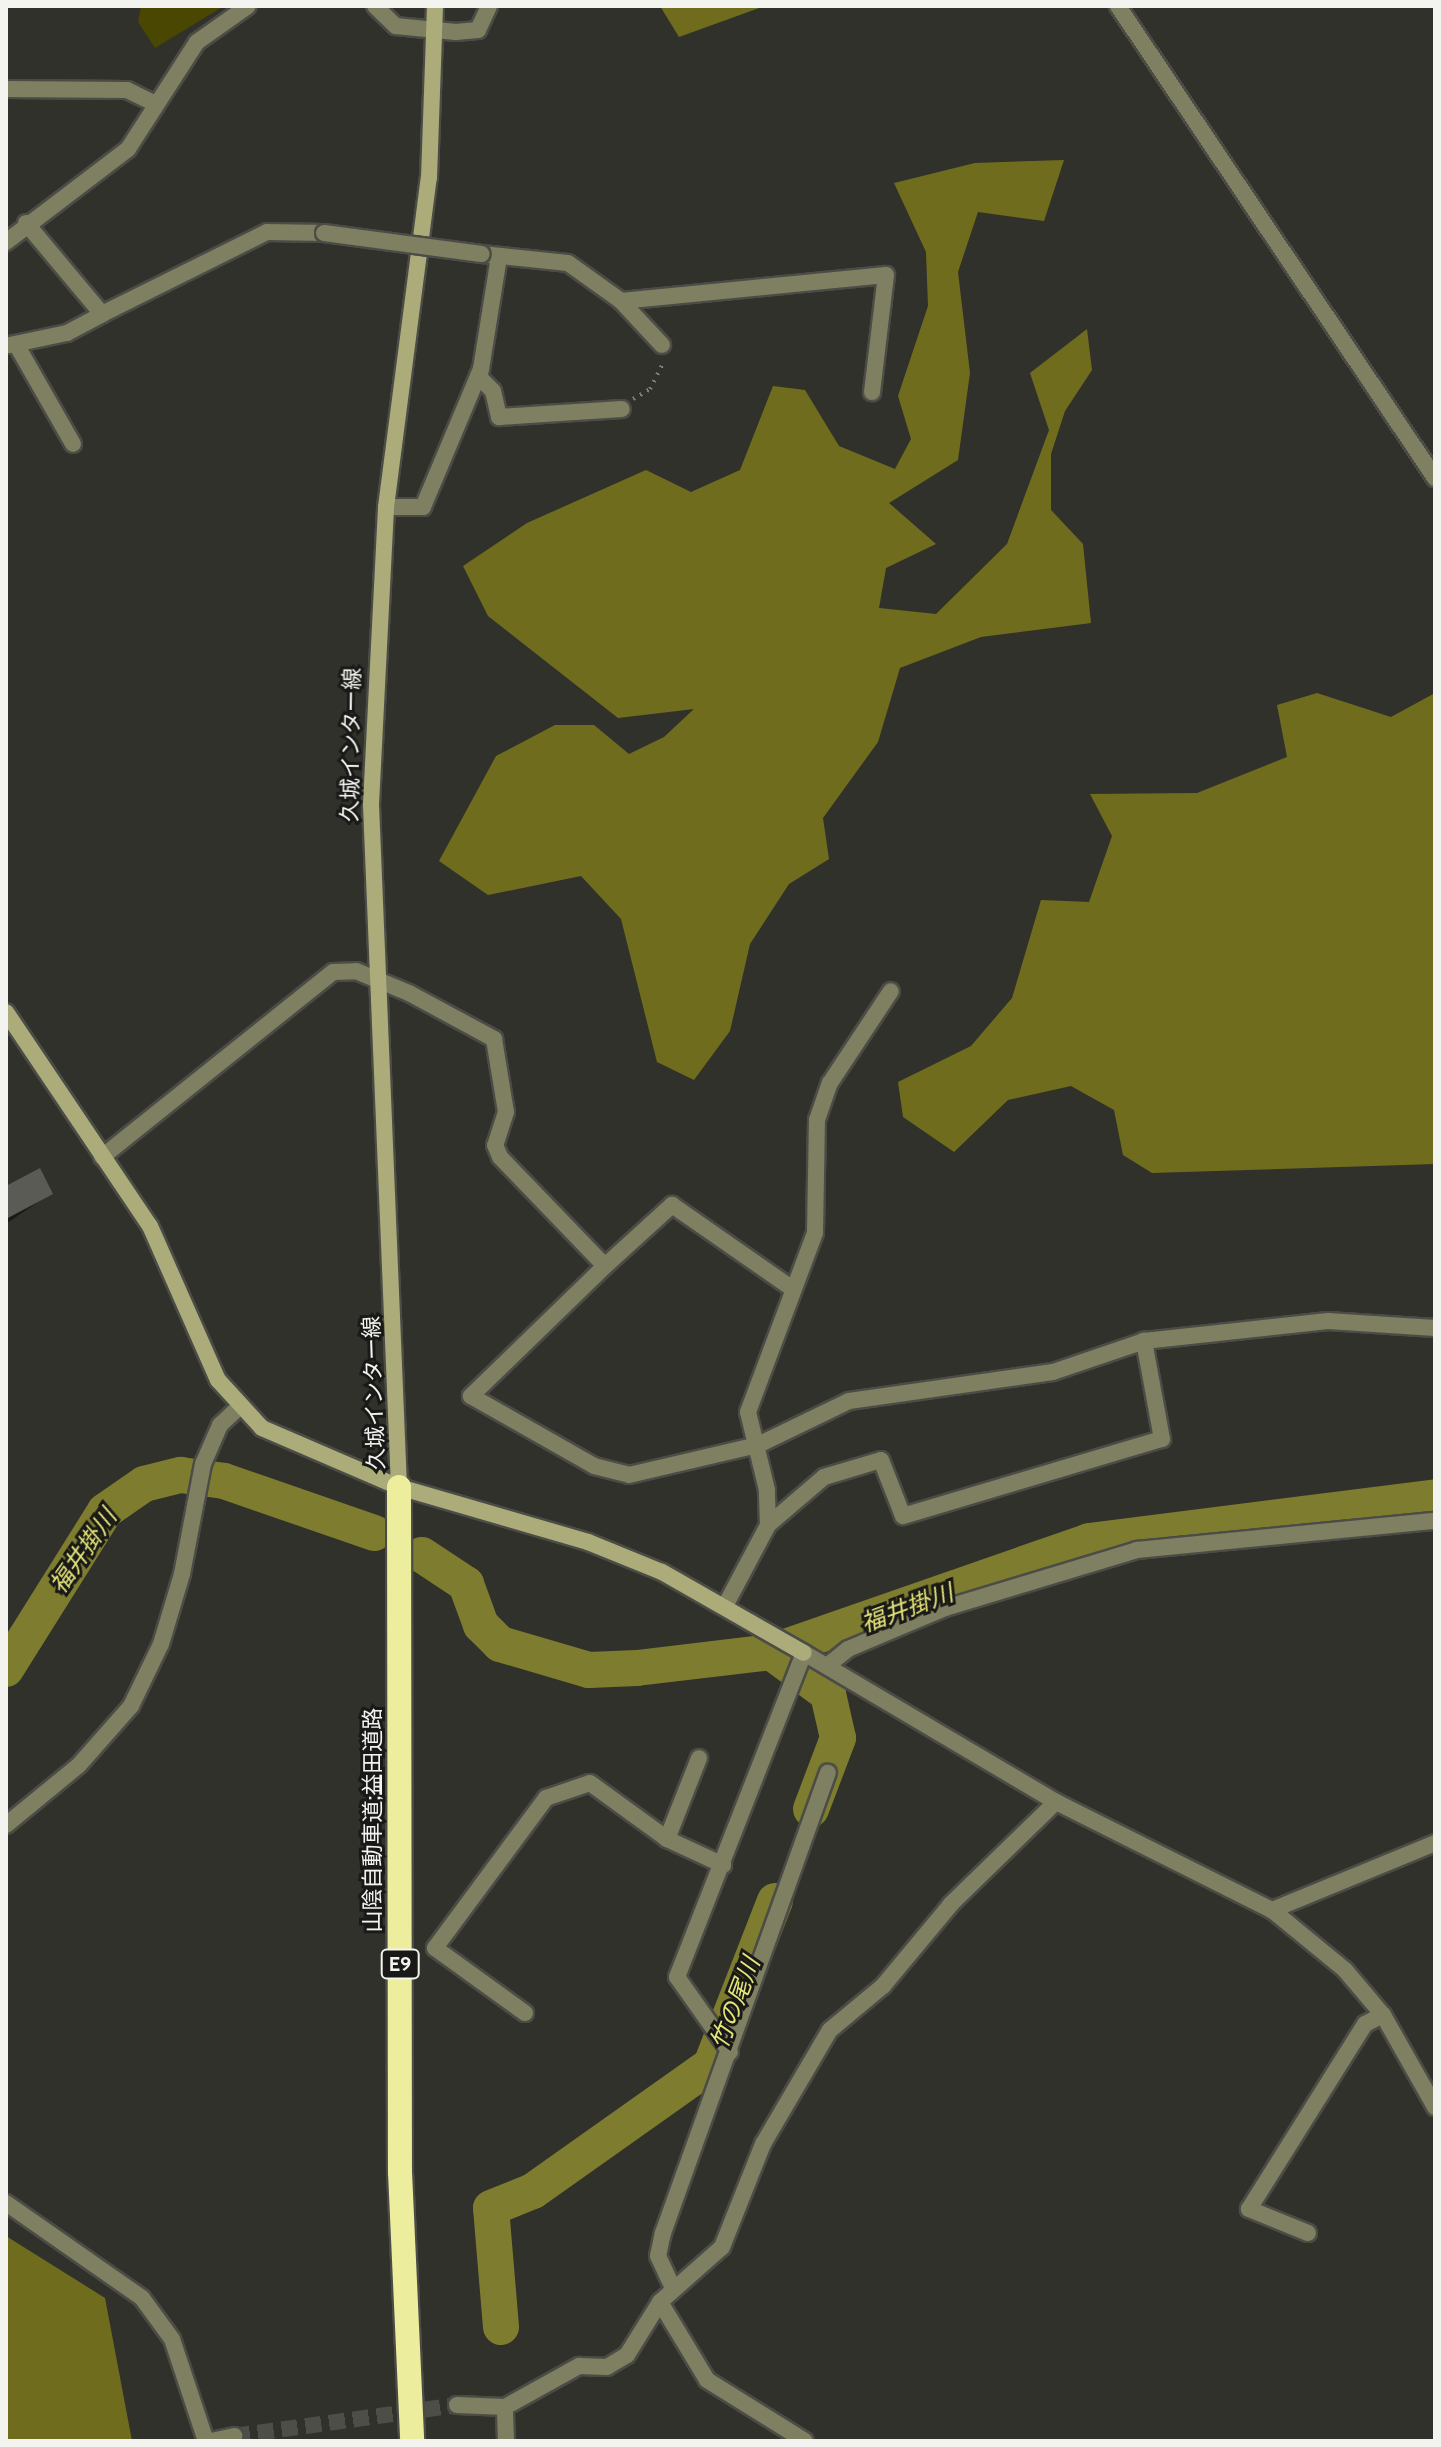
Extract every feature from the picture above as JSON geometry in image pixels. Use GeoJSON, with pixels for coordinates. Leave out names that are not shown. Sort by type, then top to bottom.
{"type":"FeatureCollection","features":[{"type":"Feature","properties":{"kind":"highway","name":"山陰自動車道;益田道路"},"geometry":{"type":"LineString","coordinates":[[399,1487],[400,2172],[412,2441]]}},
{"type":"Feature","properties":{"kind":"main road","name":"久城インター線"},"geometry":{"type":"LineString","coordinates":[[399,1487],[371,804],[386,507],[429,178],[435,6]]}},
{"type":"Feature","properties":{"kind":"main road"},"geometry":{"type":"LineString","coordinates":[[6,1012],[150,1226],[212,1368],[238,1408],[300,1448],[399,1487],[588,1542],[725,1606],[804,1653]]}},
{"type":"Feature","properties":{"kind":"street"},"geometry":{"type":"LineString","coordinates":[[6,242],[26,223],[128,149],[154,103],[197,42],[248,6]]}},
{"type":"Feature","properties":{"kind":"street"},"geometry":{"type":"LineString","coordinates":[[375,6],[396,26],[435,32],[478,30],[489,6]]}},
{"type":"Feature","properties":{"kind":"street"},"geometry":{"type":"LineString","coordinates":[[1118,6],[1435,478]]}},
{"type":"Feature","properties":{"kind":"street"},"geometry":{"type":"LineString","coordinates":[[6,89],[127,90],[154,103]]}},
{"type":"Feature","properties":{"kind":"street"},"geometry":{"type":"LineString","coordinates":[[26,223],[102,314]]}},
{"type":"Feature","properties":{"kind":"street"},"geometry":{"type":"LineString","coordinates":[[73,444],[11,345],[67,333],[267,232],[324,233],[568,263],[621,301],[662,345]]}},
{"type":"Feature","properties":{"kind":"street"},"geometry":{"type":"LineString","coordinates":[[386,507],[423,507],[478,376],[499,256]]}},
{"type":"Feature","properties":{"kind":"street"},"geometry":{"type":"LineString","coordinates":[[621,301],[886,275],[872,392]]}},
{"type":"Feature","properties":{"kind":"street"},"geometry":{"type":"LineString","coordinates":[[478,376],[493,391],[499,417],[622,409]]}},
{"type":"Feature","properties":{"kind":"street"},"geometry":{"type":"LineString","coordinates":[[102,1157],[333,972],[378,980],[494,1039],[506,1112],[495,1145],[500,1157],[605,1266]]}},
{"type":"Feature","properties":{"kind":"street"},"geometry":{"type":"LineString","coordinates":[[768,1525],[758,1445],[748,1412],[753,1385],[815,1233],[822,1181],[817,1120],[830,1083],[891,991]]}},
{"type":"Feature","properties":{"kind":"street"},"geometry":{"type":"LineString","coordinates":[[793,1289],[672,1205],[471,1396],[594,1466],[629,1475],[758,1445],[849,1401],[1053,1372],[1144,1341],[1328,1321],[1435,1328]]}},
{"type":"Feature","properties":{"kind":"street"},"geometry":{"type":"LineString","coordinates":[[725,1606],[768,1525],[824,1477],[881,1460],[903,1516],[1162,1439],[1144,1341]]}},
{"type":"Feature","properties":{"kind":"street"},"geometry":{"type":"LineString","coordinates":[[6,1825],[79,1765],[131,1706],[161,1644],[182,1574],[203,1464],[220,1425],[238,1408]]}},
{"type":"Feature","properties":{"kind":"street"},"geometry":{"type":"LineString","coordinates":[[827,1666],[848,1649],[945,1608],[1137,1550],[1435,1521]]}},
{"type":"Feature","properties":{"kind":"street"},"geometry":{"type":"LineString","coordinates":[[730,2052],[677,1977],[804,1653],[1056,1802],[1272,1910],[1345,1970],[1383,2015],[1435,2107]]}},
{"type":"Feature","properties":{"kind":"street"},"geometry":{"type":"LineString","coordinates":[[667,1839],[699,1758]]}},
{"type":"Feature","properties":{"kind":"street"},"geometry":{"type":"LineString","coordinates":[[673,2288],[658,2256],[663,2233],[828,1773]]}},
{"type":"Feature","properties":{"kind":"street"},"geometry":{"type":"LineString","coordinates":[[525,2013],[435,1948],[546,1798],[590,1783],[667,1839],[723,1865]]}},
{"type":"Feature","properties":{"kind":"street"},"geometry":{"type":"LineString","coordinates":[[457,2405],[505,2407],[579,2366],[607,2367],[627,2355],[660,2302],[722,2247],[763,2144],[830,2030],[883,1986],[951,1904],[1056,1802]]}},
{"type":"Feature","properties":{"kind":"street"},"geometry":{"type":"LineString","coordinates":[[1272,1910],[1435,1843]]}},
{"type":"Feature","properties":{"kind":"street"},"geometry":{"type":"LineString","coordinates":[[1308,2233],[1249,2209],[1365,2024],[1383,2015]]}},
{"type":"Feature","properties":{"kind":"street"},"geometry":{"type":"LineString","coordinates":[[6,2203],[142,2298],[172,2339],[208,2441],[234,2436]]}},
{"type":"Feature","properties":{"kind":"street"},"geometry":{"type":"LineString","coordinates":[[660,2302],[707,2380],[805,2441]]}},
{"type":"Feature","properties":{"kind":"street"},"geometry":{"type":"LineString","coordinates":[[505,2407],[506,2441]]}},
{"type":"Feature","properties":{"kind":"path"},"geometry":{"type":"LineString","coordinates":[[622,409],[664,371],[662,345]]}},
{"type":"Feature","properties":{"kind":"shaded area"},"geometry":{"type":"Polygon","coordinates":[[[141,6],[224,6],[155,48],[138,22],[141,6]]]}},
{"type":"Feature","properties":{"kind":"shaded area"},"geometry":{"type":"Polygon","coordinates":[[[660,6],[765,6],[679,37],[660,6]]]}},
{"type":"Feature","properties":{"kind":"shaded area"},"geometry":{"type":"Polygon","coordinates":[[[1064,160],[1044,221],[978,212],[958,272],[970,373],[958,460],[889,503],[936,544],[886,568],[879,608],[936,614],[1007,544],[1049,430],[1030,373],[1087,329],[1092,370],[1065,411],[1051,454],[1051,510],[1083,544],[1091,623],[981,637],[900,668],[878,742],[823,818],[829,859],[789,884],[750,944],[730,1031],[694,1080],[657,1062],[621,919],[581,876],[488,895],[439,861],[496,756],[555,725],[594,725],[629,754],[664,737],[694,709],[618,718],[488,616],[463,566],[527,523],[646,470],[691,492],[740,470],[773,386],[805,390],[839,446],[895,469],[911,439],[898,396],[928,306],[926,252],[894,183],[975,163],[1064,160]]]}},
{"type":"Feature","properties":{"kind":"shaded area"},"geometry":{"type":"Polygon","coordinates":[[[1317,693],[1391,717],[1435,693],[1435,1164],[1152,1173],[1123,1155],[1114,1110],[1071,1086],[1008,1100],[954,1152],[903,1117],[898,1082],[971,1046],[1012,998],[1041,900],[1089,902],[1112,836],[1090,794],[1197,793],[1287,757],[1277,705],[1317,693]]]}},
{"type":"Feature","properties":{"kind":"shaded area"},"geometry":{"type":"Polygon","coordinates":[[[6,2236],[105,2298],[132,2441],[6,2441],[6,2236]]]}},
{"type":"Feature","properties":{"kind":"building"},"geometry":{"type":"Polygon","coordinates":[[[40,1168],[53,1194],[6,1219],[6,1186],[40,1168]]]}},
{"type":"Feature","properties":{"kind":"waterway","name":"福井掛川"},"geometry":{"type":"LineString","coordinates":[[6,1669],[105,1511],[144,1484],[181,1475],[224,1481],[374,1533]]}},
{"type":"Feature","properties":{"kind":"waterway","name":"福井掛川"},"geometry":{"type":"LineString","coordinates":[[422,1555],[466,1584],[481,1625],[500,1644],[589,1670],[637,1668],[771,1652],[1089,1541],[1435,1497]]}},
{"type":"Feature","properties":{"kind":"waterway","name":"竹の尾川"},"geometry":{"type":"LineString","coordinates":[[771,1652],[828,1694],[838,1738],[811,1809]]}},
{"type":"Feature","properties":{"kind":"waterway","name":"竹の尾川"},"geometry":{"type":"LineString","coordinates":[[501,2327],[491,2208],[533,2191],[711,2065],[775,1901]]}},
{"type":"Feature","properties":{"kind":"tunnel"},"geometry":{"type":"LineString","coordinates":[[234,2436],[457,2405]]}}]}
